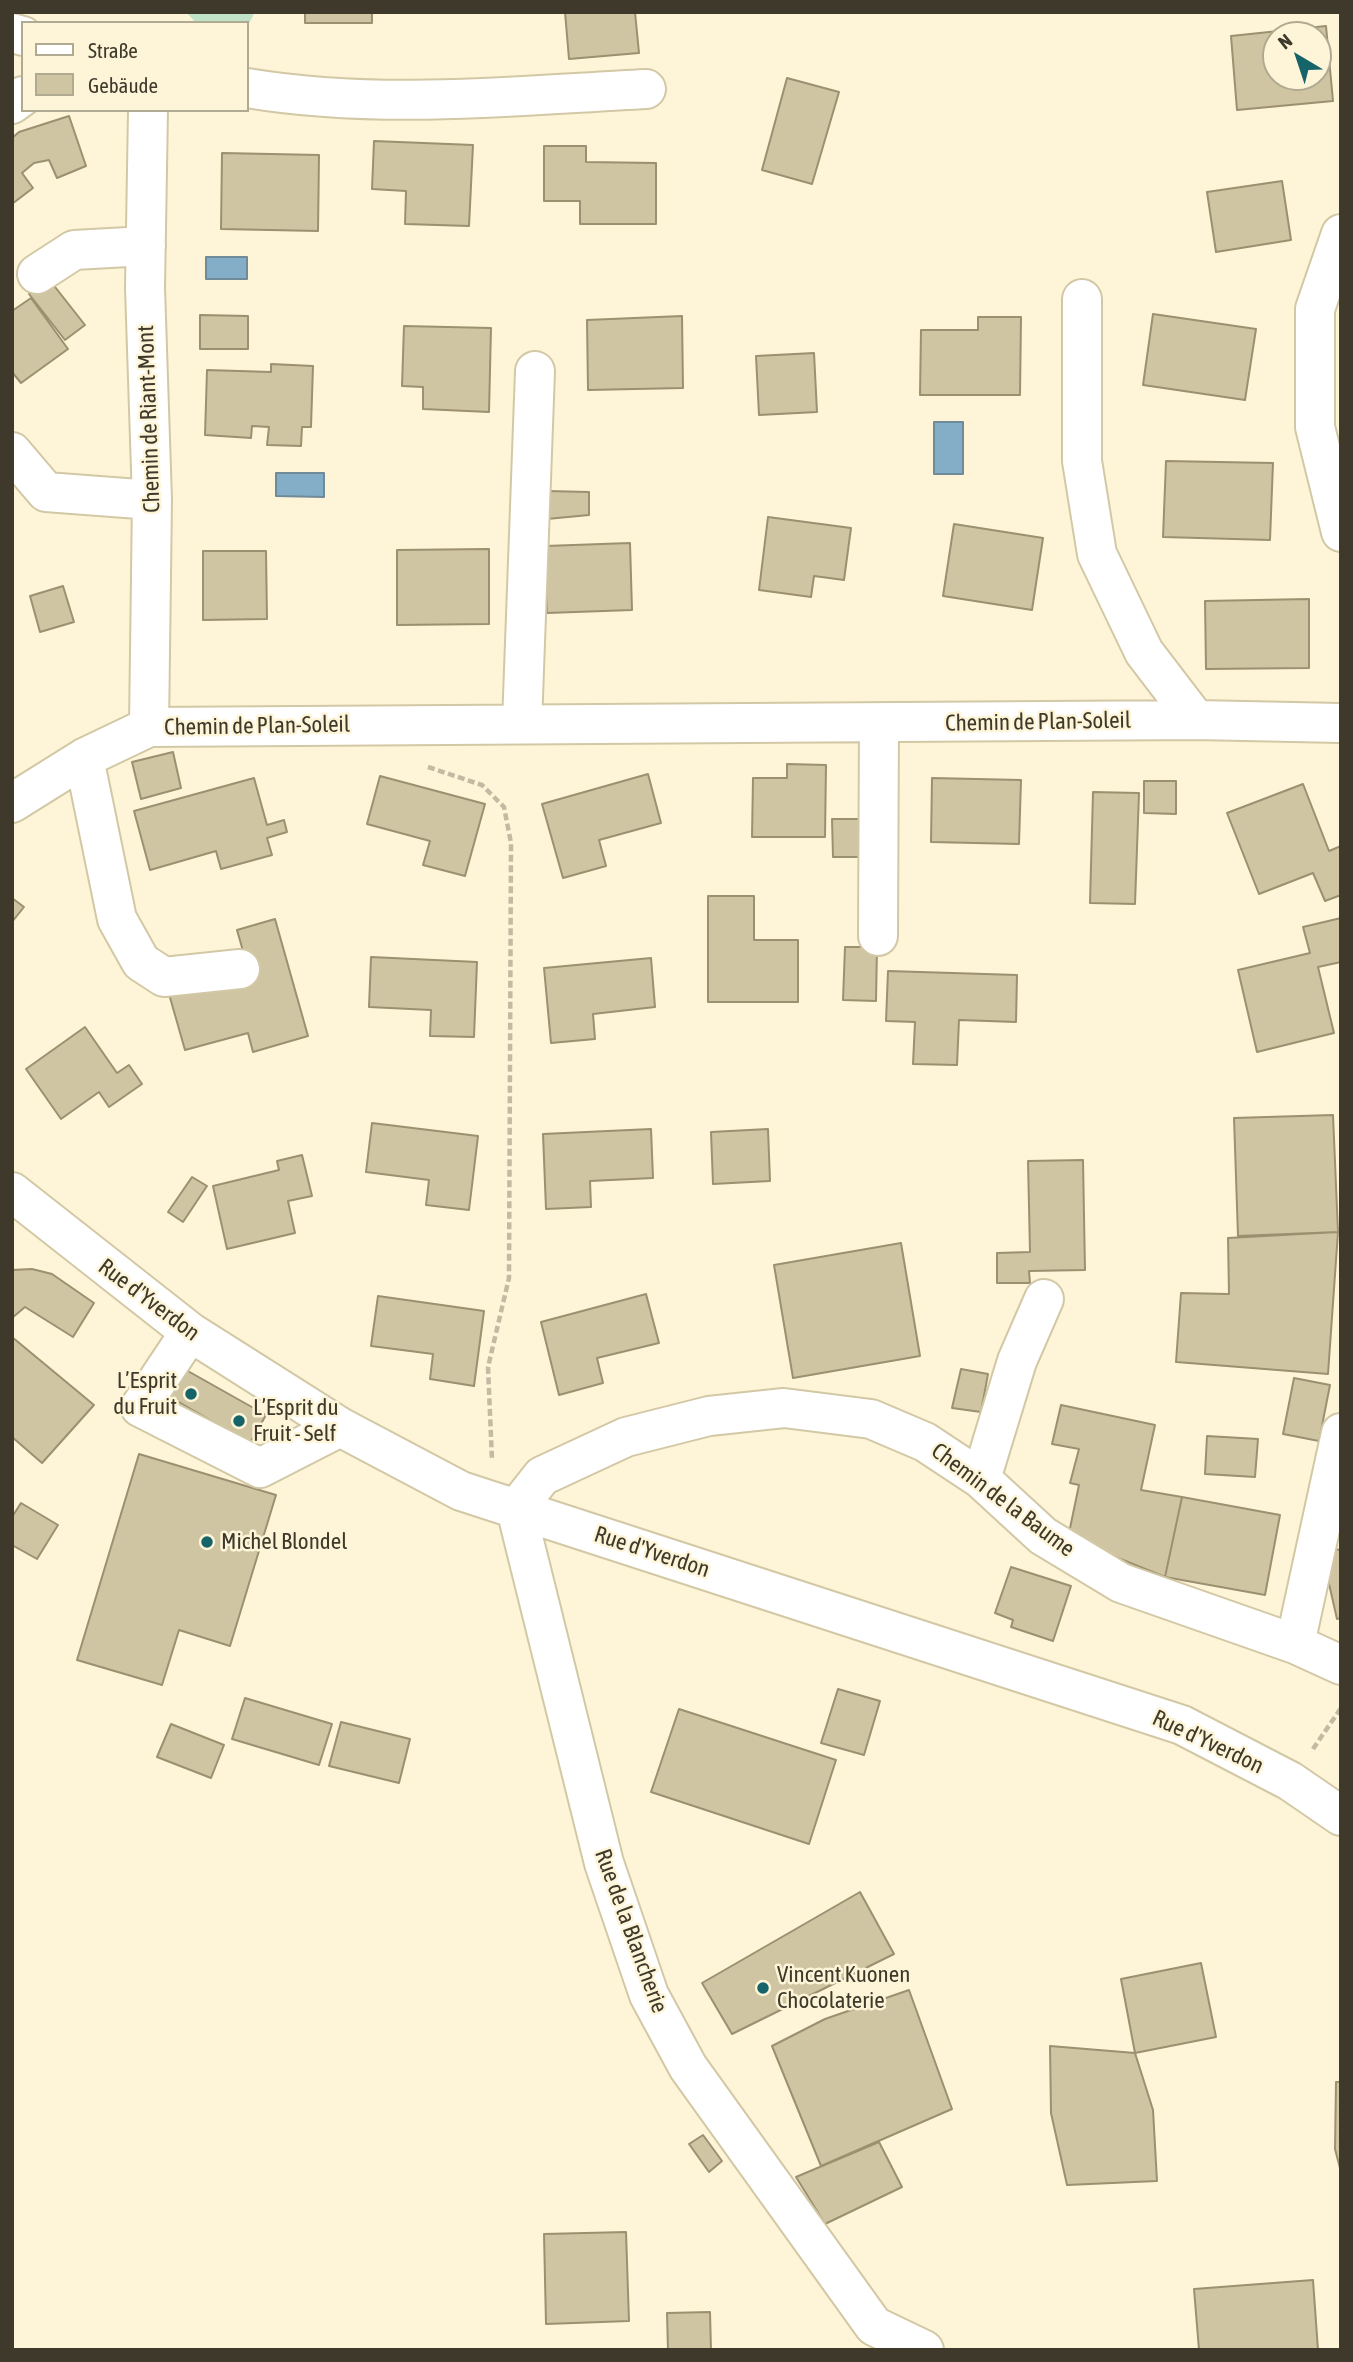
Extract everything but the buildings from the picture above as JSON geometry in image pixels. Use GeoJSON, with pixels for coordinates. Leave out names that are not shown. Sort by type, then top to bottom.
{"type":"FeatureCollection","features":[{"type":"Feature","properties":{"kind":"street"},"geometry":{"type":"LineString","coordinates":[[248,88],[303,97],[442,101],[646,89]]}},
{"type":"Feature","properties":{"kind":"street","name":"Chemin de Riant-Mont"},"geometry":{"type":"LineString","coordinates":[[148,112],[146,246],[152,500],[149,727]]}},
{"type":"Feature","properties":{"kind":"street"},"geometry":{"type":"LineString","coordinates":[[1341,234],[1315,309],[1315,427],[1341,532]]}},
{"type":"Feature","properties":{"kind":"street"},"geometry":{"type":"LineString","coordinates":[[37,274],[74,250],[146,246]]}},
{"type":"Feature","properties":{"kind":"street"},"geometry":{"type":"LineString","coordinates":[[1082,299],[1082,461],[1097,554],[1144,652],[1196,720]]}},
{"type":"Feature","properties":{"kind":"street"},"geometry":{"type":"LineString","coordinates":[[522,724],[536,372]]}},
{"type":"Feature","properties":{"kind":"street"},"geometry":{"type":"LineString","coordinates":[[12,452],[46,492],[152,500]]}},
{"type":"Feature","properties":{"kind":"street","name":"Chemin de Plan-Soleil"},"geometry":{"type":"LineString","coordinates":[[12,803],[84,758],[149,727],[1196,720],[1341,723]]}},
{"type":"Feature","properties":{"kind":"street"},"geometry":{"type":"LineString","coordinates":[[878,936],[879,723]]}},
{"type":"Feature","properties":{"kind":"street"},"geometry":{"type":"LineString","coordinates":[[84,758],[117,919],[141,962],[164,977],[240,969]]}},
{"type":"Feature","properties":{"kind":"street","name":"Rue d'Yverdon"},"geometry":{"type":"LineString","coordinates":[[15,1199],[190,1332],[340,1427],[461,1491],[1182,1725],[1290,1781],[1341,1816]]}},
{"type":"Feature","properties":{"kind":"street"},"geometry":{"type":"LineString","coordinates":[[981,1479],[1017,1361],[1044,1299]]}},
{"type":"Feature","properties":{"kind":"street"},"geometry":{"type":"LineString","coordinates":[[190,1332],[141,1407],[260,1468],[340,1427]]}},
{"type":"Feature","properties":{"kind":"street","name":"Chemin de la Baume"},"geometry":{"type":"LineString","coordinates":[[516,1509],[542,1476],[626,1437],[709,1416],[784,1408],[871,1419],[925,1442],[981,1479],[1044,1536],[1121,1583],[1295,1644],[1341,1665]]}},
{"type":"Feature","properties":{"kind":"street"},"geometry":{"type":"LineString","coordinates":[[1295,1644],[1341,1433]]}},
{"type":"Feature","properties":{"kind":"street","name":"Rue de la Blancherie"},"geometry":{"type":"LineString","coordinates":[[516,1509],[604,1863],[649,1995],[688,2067],[867,2338],[924,2350]]}},
{"type":"Feature","properties":{"kind":"path"},"geometry":{"type":"LineString","coordinates":[[389,725],[393,750],[429,767],[482,785],[503,807],[511,843],[509,1278],[488,1367],[492,1465]]}},
{"type":"Feature","properties":{"kind":"path"},"geometry":{"type":"LineString","coordinates":[[1290,1781],[1341,1708]]}},
{"type":"Feature","properties":{"kind":"green space"},"geometry":{"type":"Polygon","coordinates":[[[186,12],[255,12],[248,25],[248,21],[194,21],[186,12]]]}},
{"type":"Feature","properties":{"kind":"water"},"geometry":{"type":"Polygon","coordinates":[[[206,257],[247,257],[247,279],[206,279],[206,257]]]}},
{"type":"Feature","properties":{"kind":"water"},"geometry":{"type":"Polygon","coordinates":[[[934,422],[963,422],[963,474],[934,474],[934,422]]]}},
{"type":"Feature","properties":{"kind":"water"},"geometry":{"type":"Polygon","coordinates":[[[276,473],[324,473],[324,497],[276,496],[276,473]]]}},
{"type":"Feature","properties":{"kind":"place","name":"L’Esprit du Fruit"},"geometry":{"type":"Point","coordinates":[191,1394]}},
{"type":"Feature","properties":{"kind":"place","name":"L’Esprit du Fruit - Self"},"geometry":{"type":"Point","coordinates":[239,1421]}},
{"type":"Feature","properties":{"kind":"place","name":"Michel Blondel"},"geometry":{"type":"Point","coordinates":[207,1542]}},
{"type":"Feature","properties":{"kind":"place","name":"Vincent Kuonen Chocolaterie"},"geometry":{"type":"Point","coordinates":[763,1988]}}]}
